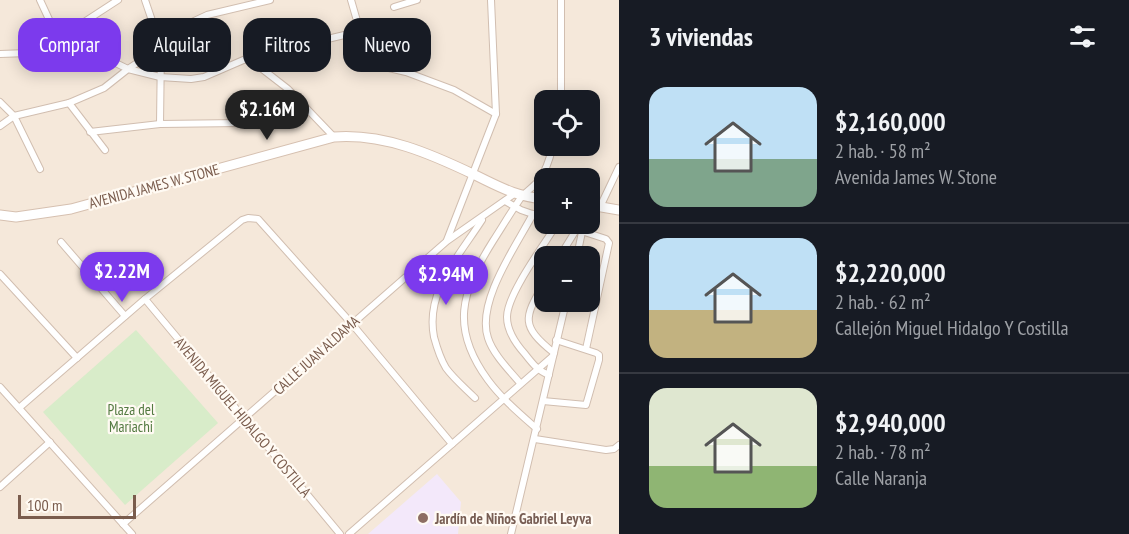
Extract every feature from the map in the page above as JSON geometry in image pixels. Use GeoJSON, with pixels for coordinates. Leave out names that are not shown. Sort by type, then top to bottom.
{"type":"FeatureCollection","features":[{"type":"Feature","properties":{"kind":"main road","name":"AVENIDA JAMES W. STONE"},"geometry":{"type":"LineString","coordinates":[[0,215],[16,217],[71,209],[334,137],[356,135],[374,137],[405,146],[518,195],[534,197]]}},
{"type":"Feature","properties":{"kind":"main road"},"geometry":{"type":"LineString","coordinates":[[600,207],[619,210]]}},
{"type":"Feature","properties":{"kind":"street"},"geometry":{"type":"LineString","coordinates":[[40,0],[48,18]]}},
{"type":"Feature","properties":{"kind":"street"},"geometry":{"type":"LineString","coordinates":[[90,18],[118,0]]}},
{"type":"Feature","properties":{"kind":"street"},"geometry":{"type":"LineString","coordinates":[[145,0],[151,18]]}},
{"type":"Feature","properties":{"kind":"street"},"geometry":{"type":"LineString","coordinates":[[201,18],[270,0]]}},
{"type":"Feature","properties":{"kind":"street"},"geometry":{"type":"LineString","coordinates":[[351,0],[357,18]]}},
{"type":"Feature","properties":{"kind":"street"},"geometry":{"type":"LineString","coordinates":[[394,7],[417,0]]}},
{"type":"Feature","properties":{"kind":"street"},"geometry":{"type":"LineString","coordinates":[[447,241],[496,114],[491,0]]}},
{"type":"Feature","properties":{"kind":"street"},"geometry":{"type":"LineString","coordinates":[[561,0],[561,90]]}},
{"type":"Feature","properties":{"kind":"street"},"geometry":{"type":"LineString","coordinates":[[0,54],[18,53]]}},
{"type":"Feature","properties":{"kind":"street"},"geometry":{"type":"LineString","coordinates":[[121,66],[160,77],[178,79],[204,77],[243,60]]}},
{"type":"Feature","properties":{"kind":"street"},"geometry":{"type":"LineString","coordinates":[[0,126],[14,116],[69,103],[104,88],[133,66]]}},
{"type":"Feature","properties":{"kind":"street"},"geometry":{"type":"LineString","coordinates":[[160,72],[160,124]]}},
{"type":"Feature","properties":{"kind":"street"},"geometry":{"type":"LineString","coordinates":[[266,72],[288,89],[334,137]]}},
{"type":"Feature","properties":{"kind":"street"},"geometry":{"type":"LineString","coordinates":[[406,72],[454,90],[496,114]]}},
{"type":"Feature","properties":{"kind":"street"},"geometry":{"type":"LineString","coordinates":[[0,102],[14,116],[40,169]]}},
{"type":"Feature","properties":{"kind":"street"},"geometry":{"type":"LineString","coordinates":[[69,103],[105,150]]}},
{"type":"Feature","properties":{"kind":"street"},"geometry":{"type":"LineString","coordinates":[[90,132],[160,124],[240,123]]}},
{"type":"Feature","properties":{"kind":"street"},"geometry":{"type":"LineString","coordinates":[[537,429],[489,381],[468,345],[464,309],[475,270],[515,207],[518,195],[539,180],[547,168],[550,156]]}},
{"type":"Feature","properties":{"kind":"street"},"geometry":{"type":"LineString","coordinates":[[600,207],[619,167]]}},
{"type":"Feature","properties":{"kind":"street","name":"CALLE JUAN ALDAMA"},"geometry":{"type":"LineString","coordinates":[[123,524],[447,241],[505,201],[518,195]]}},
{"type":"Feature","properties":{"kind":"street"},"geometry":{"type":"LineString","coordinates":[[505,201],[533,214],[491,292],[486,319],[488,341],[520,383]]}},
{"type":"Feature","properties":{"kind":"street"},"geometry":{"type":"LineString","coordinates":[[475,398],[444,365],[437,350],[432,313],[438,290],[448,270],[484,216]]}},
{"type":"Feature","properties":{"kind":"street"},"geometry":{"type":"LineString","coordinates":[[19,408],[145,299],[242,220],[248,218],[258,219],[352,324],[452,444]]}},
{"type":"Feature","properties":{"kind":"street"},"geometry":{"type":"LineString","coordinates":[[549,375],[537,369],[519,348],[508,329],[508,310],[517,289],[553,234]]}},
{"type":"Feature","properties":{"kind":"street"},"geometry":{"type":"LineString","coordinates":[[568,246],[577,234]]}},
{"type":"Feature","properties":{"kind":"street"},"geometry":{"type":"LineString","coordinates":[[586,349],[610,247],[608,240],[589,234]]}},
{"type":"Feature","properties":{"kind":"street"},"geometry":{"type":"LineString","coordinates":[[61,242],[125,316]]}},
{"type":"Feature","properties":{"kind":"street"},"geometry":{"type":"LineString","coordinates":[[0,274],[76,358]]}},
{"type":"Feature","properties":{"kind":"street","name":"AVENIDA MIGUEL HIDALGO Y COSTILLA"},"geometry":{"type":"LineString","coordinates":[[145,299],[340,534]]}},
{"type":"Feature","properties":{"kind":"street"},"geometry":{"type":"LineString","coordinates":[[534,302],[528,318],[532,330],[554,354]]}},
{"type":"Feature","properties":{"kind":"street"},"geometry":{"type":"LineString","coordinates":[[511,534],[563,312]]}},
{"type":"Feature","properties":{"kind":"street"},"geometry":{"type":"LineString","coordinates":[[543,401],[587,405],[599,357],[598,354],[586,349],[556,340]]}},
{"type":"Feature","properties":{"kind":"street"},"geometry":{"type":"LineString","coordinates":[[349,534],[554,354]]}},
{"type":"Feature","properties":{"kind":"street"},"geometry":{"type":"LineString","coordinates":[[0,387],[132,534]]}},
{"type":"Feature","properties":{"kind":"street"},"geometry":{"type":"LineString","coordinates":[[535,439],[606,450],[614,449],[619,445]]}},
{"type":"Feature","properties":{"kind":"street"},"geometry":{"type":"LineString","coordinates":[[0,487],[50,442]]}},
{"type":"Feature","properties":{"kind":"shaded area"},"geometry":{"type":"Polygon","coordinates":[[[0,0],[619,0],[619,534],[0,534],[0,0]]]}},
{"type":"Feature","properties":{"kind":"shaded area","name":"Jardín de Niños Gabriel Leyva"},"geometry":{"type":"Polygon","coordinates":[[[437,474],[461,502],[458,534],[368,534],[437,474]]]}},
{"type":"Feature","properties":{"kind":"green space","name":"Plaza del Mariachi"},"geometry":{"type":"Polygon","coordinates":[[[136,330],[218,423],[125,505],[43,412],[136,330]]]}},
{"type":"Feature","properties":{"kind":"place","name":"Jardín de Niños Gabriel Leyva"},"geometry":{"type":"Point","coordinates":[423,518]}}]}
